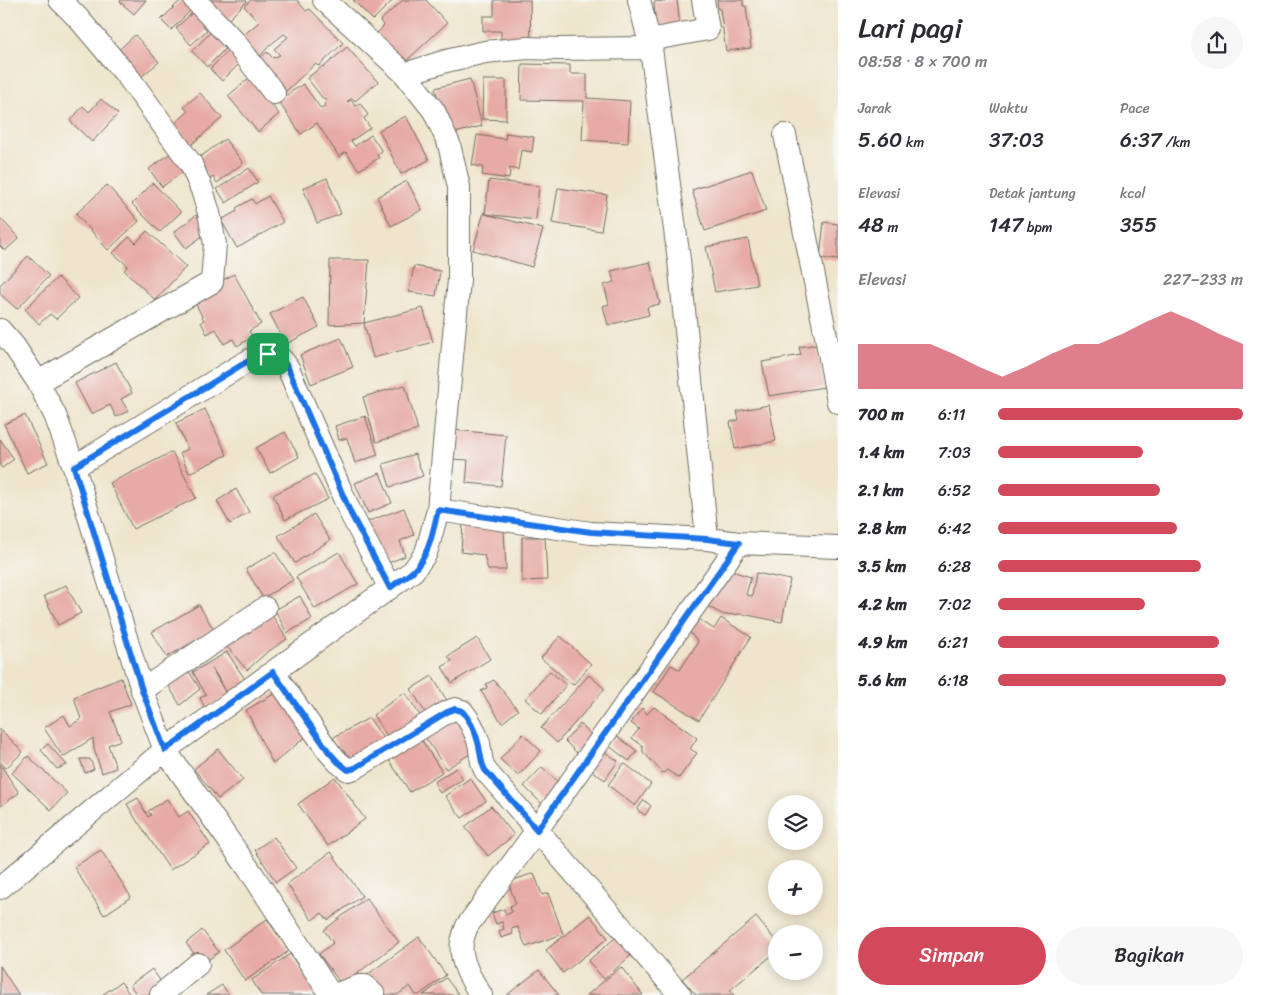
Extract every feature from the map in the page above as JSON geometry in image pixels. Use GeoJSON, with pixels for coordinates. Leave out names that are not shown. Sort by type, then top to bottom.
{"type":"FeatureCollection","features":[{"type":"Feature","properties":{"kind":"street"},"geometry":{"type":"LineString","coordinates":[[38,382],[212,282],[215,244],[209,213],[191,164],[129,78],[78,18],[60,0]]}},
{"type":"Feature","properties":{"kind":"street"},"geometry":{"type":"LineString","coordinates":[[195,0],[234,41],[274,93]]}},
{"type":"Feature","properties":{"kind":"street"},"geometry":{"type":"LineString","coordinates":[[0,888],[165,750],[413,571],[426,553],[438,510],[459,280],[459,187],[449,144],[434,111],[404,74],[324,0]]}},
{"type":"Feature","properties":{"kind":"street"},"geometry":{"type":"LineString","coordinates":[[639,0],[650,44],[679,260],[707,539]]}},
{"type":"Feature","properties":{"kind":"street"},"geometry":{"type":"LineString","coordinates":[[404,74],[446,61],[485,52],[526,48],[558,49],[650,44],[708,29],[703,0]]}},
{"type":"Feature","properties":{"kind":"street"},"geometry":{"type":"LineString","coordinates":[[785,135],[838,402]]}},
{"type":"Feature","properties":{"kind":"street"},"geometry":{"type":"LineString","coordinates":[[0,330],[14,346],[38,382],[55,415],[74,467],[142,690],[165,750],[253,875],[333,995],[359,986],[365,986],[374,995]]}},
{"type":"Feature","properties":{"kind":"street"},"geometry":{"type":"LineString","coordinates":[[74,467],[259,355],[274,354],[280,356],[288,368],[351,514],[390,588]]}},
{"type":"Feature","properties":{"kind":"street"},"geometry":{"type":"LineString","coordinates":[[438,510],[591,532],[707,539],[739,543],[838,547]]}},
{"type":"Feature","properties":{"kind":"street"},"geometry":{"type":"LineString","coordinates":[[481,995],[464,962],[462,943],[467,926],[739,543]]}},
{"type":"Feature","properties":{"kind":"street"},"geometry":{"type":"LineString","coordinates":[[142,690],[265,608]]}},
{"type":"Feature","properties":{"kind":"street"},"geometry":{"type":"LineString","coordinates":[[273,672],[329,752],[348,770],[355,768],[447,712],[455,709],[462,711],[471,721],[478,743],[481,763],[485,770],[680,995]]}},
{"type":"Feature","properties":{"kind":"street"},"geometry":{"type":"LineString","coordinates":[[161,995],[198,964]]}},
{"type":"Feature","properties":{"kind":"building"},"geometry":{"type":"Polygon","coordinates":[[[121,0],[146,0],[134,14],[120,2],[121,0]]]}},
{"type":"Feature","properties":{"kind":"building"},"geometry":{"type":"Polygon","coordinates":[[[181,0],[192,9],[171,30],[161,20],[181,0]]]}},
{"type":"Feature","properties":{"kind":"building"},"geometry":{"type":"Polygon","coordinates":[[[202,0],[246,0],[247,1],[225,23],[202,0]]]}},
{"type":"Feature","properties":{"kind":"building"},"geometry":{"type":"Polygon","coordinates":[[[251,0],[297,0],[306,11],[310,9],[343,43],[319,66],[315,64],[282,95],[255,63],[267,52],[273,58],[280,55],[274,49],[288,37],[284,34],[270,45],[255,62],[238,40],[259,22],[244,6],[251,0]]]}},
{"type":"Feature","properties":{"kind":"building"},"geometry":{"type":"Polygon","coordinates":[[[353,0],[393,0],[373,20],[353,0]]]}},
{"type":"Feature","properties":{"kind":"building"},"geometry":{"type":"Polygon","coordinates":[[[403,0],[426,0],[447,23],[404,63],[377,33],[384,26],[380,21],[403,0]]]}},
{"type":"Feature","properties":{"kind":"building"},"geometry":{"type":"Polygon","coordinates":[[[494,0],[530,0],[531,48],[501,41],[501,31],[483,31],[483,16],[494,16],[494,0]]]}},
{"type":"Feature","properties":{"kind":"building"},"geometry":{"type":"Polygon","coordinates":[[[677,0],[680,27],[656,29],[654,2],[677,0]]]}},
{"type":"Feature","properties":{"kind":"building"},"geometry":{"type":"Polygon","coordinates":[[[717,0],[743,0],[743,6],[746,6],[751,48],[726,51],[717,0]]]}},
{"type":"Feature","properties":{"kind":"building"},"geometry":{"type":"Polygon","coordinates":[[[195,10],[210,27],[191,45],[176,28],[195,10]]]}},
{"type":"Feature","properties":{"kind":"building"},"geometry":{"type":"Polygon","coordinates":[[[213,30],[228,46],[207,67],[192,51],[213,30]]]}},
{"type":"Feature","properties":{"kind":"building"},"geometry":{"type":"Polygon","coordinates":[[[135,35],[159,62],[135,82],[112,56],[135,35]]]}},
{"type":"Feature","properties":{"kind":"building"},"geometry":{"type":"Polygon","coordinates":[[[347,47],[378,82],[355,101],[352,98],[347,101],[351,100],[355,106],[360,103],[368,115],[364,118],[370,128],[351,141],[355,146],[371,135],[382,151],[377,155],[379,158],[359,170],[346,152],[339,157],[317,123],[301,134],[278,101],[303,84],[321,109],[325,106],[324,104],[327,102],[307,78],[324,67],[347,47]]]}},
{"type":"Feature","properties":{"kind":"building"},"geometry":{"type":"Polygon","coordinates":[[[230,48],[243,60],[222,81],[210,69],[230,48]]]}},
{"type":"Feature","properties":{"kind":"building"},"geometry":{"type":"Polygon","coordinates":[[[522,64],[570,65],[570,74],[587,74],[587,98],[630,101],[628,143],[582,140],[584,101],[521,100],[522,64]]]}},
{"type":"Feature","properties":{"kind":"building"},"geometry":{"type":"Polygon","coordinates":[[[249,78],[279,114],[258,132],[228,96],[249,78]]]}},
{"type":"Feature","properties":{"kind":"building"},"geometry":{"type":"Polygon","coordinates":[[[470,79],[482,126],[447,135],[435,88],[470,79]]]}},
{"type":"Feature","properties":{"kind":"building"},"geometry":{"type":"Polygon","coordinates":[[[483,80],[506,80],[506,120],[482,119],[483,80]]]}},
{"type":"Feature","properties":{"kind":"building"},"geometry":{"type":"Polygon","coordinates":[[[200,93],[222,118],[191,145],[174,124],[188,112],[184,107],[200,93]]]}},
{"type":"Feature","properties":{"kind":"building"},"geometry":{"type":"Polygon","coordinates":[[[101,99],[118,114],[92,142],[70,121],[83,106],[89,112],[101,99]]]}},
{"type":"Feature","properties":{"kind":"building"},"geometry":{"type":"Polygon","coordinates":[[[406,116],[429,160],[401,174],[379,130],[406,116]]]}},
{"type":"Feature","properties":{"kind":"building"},"geometry":{"type":"Polygon","coordinates":[[[506,133],[534,137],[532,152],[521,150],[518,170],[510,168],[509,179],[482,175],[483,167],[472,165],[477,135],[505,139],[506,133]]]}},
{"type":"Feature","properties":{"kind":"building"},"geometry":{"type":"Polygon","coordinates":[[[225,139],[243,163],[217,183],[213,177],[210,179],[196,160],[225,139]]]}},
{"type":"Feature","properties":{"kind":"building"},"geometry":{"type":"Polygon","coordinates":[[[174,151],[186,169],[162,187],[149,169],[174,151]]]}},
{"type":"Feature","properties":{"kind":"building"},"geometry":{"type":"Polygon","coordinates":[[[249,168],[258,182],[226,203],[217,189],[249,168]]]}},
{"type":"Feature","properties":{"kind":"building"},"geometry":{"type":"Polygon","coordinates":[[[752,170],[766,211],[705,231],[692,190],[752,170]]]}},
{"type":"Feature","properties":{"kind":"building"},"geometry":{"type":"Polygon","coordinates":[[[327,178],[341,214],[317,223],[303,188],[327,178]]]}},
{"type":"Feature","properties":{"kind":"building"},"geometry":{"type":"Polygon","coordinates":[[[489,180],[539,186],[536,220],[485,214],[489,180]]]}},
{"type":"Feature","properties":{"kind":"building"},"geometry":{"type":"Polygon","coordinates":[[[407,181],[422,210],[391,226],[377,197],[407,181]]]}},
{"type":"Feature","properties":{"kind":"building"},"geometry":{"type":"Polygon","coordinates":[[[153,183],[181,212],[160,232],[132,204],[153,183]]]}},
{"type":"Feature","properties":{"kind":"building"},"geometry":{"type":"Polygon","coordinates":[[[107,185],[139,221],[108,250],[76,214],[107,185]]]}},
{"type":"Feature","properties":{"kind":"building"},"geometry":{"type":"Polygon","coordinates":[[[558,188],[607,195],[601,231],[552,223],[558,188]]]}},
{"type":"Feature","properties":{"kind":"building"},"geometry":{"type":"Polygon","coordinates":[[[268,196],[283,222],[237,248],[221,220],[237,211],[236,208],[252,199],[255,204],[268,196]]]}},
{"type":"Feature","properties":{"kind":"building"},"geometry":{"type":"Polygon","coordinates":[[[484,212],[485,214],[543,229],[532,267],[473,250],[484,212]]]}},
{"type":"Feature","properties":{"kind":"building"},"geometry":{"type":"Polygon","coordinates":[[[196,215],[208,232],[186,248],[174,232],[196,215]]]}},
{"type":"Feature","properties":{"kind":"building"},"geometry":{"type":"Polygon","coordinates":[[[0,218],[19,238],[5,251],[0,246],[0,218]]]}},
{"type":"Feature","properties":{"kind":"building"},"geometry":{"type":"Polygon","coordinates":[[[824,222],[838,224],[838,260],[820,258],[824,222]]]}},
{"type":"Feature","properties":{"kind":"building"},"geometry":{"type":"Polygon","coordinates":[[[147,231],[186,267],[155,300],[124,270],[128,266],[113,253],[129,237],[136,243],[147,231]]]}},
{"type":"Feature","properties":{"kind":"building"},"geometry":{"type":"Polygon","coordinates":[[[748,239],[757,285],[715,292],[706,247],[748,239]]]}},
{"type":"Feature","properties":{"kind":"building"},"geometry":{"type":"Polygon","coordinates":[[[28,256],[49,276],[17,309],[0,294],[0,285],[28,256]]]}},
{"type":"Feature","properties":{"kind":"building"},"geometry":{"type":"Polygon","coordinates":[[[330,260],[369,260],[364,323],[329,325],[330,260]]]}},
{"type":"Feature","properties":{"kind":"building"},"geometry":{"type":"Polygon","coordinates":[[[650,262],[660,304],[647,307],[649,315],[608,325],[603,306],[609,304],[604,285],[614,282],[611,271],[650,262]]]}},
{"type":"Feature","properties":{"kind":"building"},"geometry":{"type":"Polygon","coordinates":[[[414,266],[440,271],[436,296],[409,292],[414,266]]]}},
{"type":"Feature","properties":{"kind":"building"},"geometry":{"type":"Polygon","coordinates":[[[234,274],[261,324],[249,331],[253,337],[237,346],[233,339],[224,344],[216,329],[207,334],[201,322],[204,320],[192,297],[234,274]]]}},
{"type":"Feature","properties":{"kind":"building"},"geometry":{"type":"Polygon","coordinates":[[[58,277],[78,298],[56,319],[50,314],[39,324],[25,309],[58,277]]]}},
{"type":"Feature","properties":{"kind":"building"},"geometry":{"type":"Polygon","coordinates":[[[303,297],[319,327],[286,344],[270,314],[303,297]]]}},
{"type":"Feature","properties":{"kind":"building"},"geometry":{"type":"Polygon","coordinates":[[[423,308],[433,342],[373,358],[364,323],[423,308]]]}},
{"type":"Feature","properties":{"kind":"building"},"geometry":{"type":"Polygon","coordinates":[[[341,338],[353,367],[311,384],[300,355],[341,338]]]}},
{"type":"Feature","properties":{"kind":"building"},"geometry":{"type":"Polygon","coordinates":[[[817,346],[824,387],[769,396],[762,362],[801,355],[799,347],[817,346]]]}},
{"type":"Feature","properties":{"kind":"building"},"geometry":{"type":"Polygon","coordinates":[[[116,362],[132,393],[121,399],[128,411],[116,417],[110,405],[91,414],[75,383],[116,362]]]}},
{"type":"Feature","properties":{"kind":"building"},"geometry":{"type":"Polygon","coordinates":[[[405,385],[418,430],[376,442],[363,397],[405,385]]]}},
{"type":"Feature","properties":{"kind":"building"},"geometry":{"type":"Polygon","coordinates":[[[769,405],[776,441],[735,449],[730,422],[739,420],[737,411],[769,405]]]}},
{"type":"Feature","properties":{"kind":"building"},"geometry":{"type":"Polygon","coordinates":[[[205,409],[227,455],[189,473],[180,453],[188,449],[176,423],[205,409]]]}},
{"type":"Feature","properties":{"kind":"building"},"geometry":{"type":"Polygon","coordinates":[[[25,415],[48,463],[27,473],[4,424],[25,415]]]}},
{"type":"Feature","properties":{"kind":"building"},"geometry":{"type":"Polygon","coordinates":[[[365,416],[378,455],[355,463],[347,438],[339,440],[335,426],[365,416]]]}},
{"type":"Feature","properties":{"kind":"building"},"geometry":{"type":"Polygon","coordinates":[[[454,430],[506,435],[501,486],[466,483],[468,460],[451,459],[454,430]]]}},
{"type":"Feature","properties":{"kind":"building"},"geometry":{"type":"Polygon","coordinates":[[[285,432],[299,457],[270,473],[256,448],[285,432]]]}},
{"type":"Feature","properties":{"kind":"building"},"geometry":{"type":"Polygon","coordinates":[[[0,439],[14,459],[2,468],[0,466],[0,439]]]}},
{"type":"Feature","properties":{"kind":"building"},"geometry":{"type":"Polygon","coordinates":[[[172,452],[196,498],[133,529],[110,483],[172,452]]]}},
{"type":"Feature","properties":{"kind":"building"},"geometry":{"type":"Polygon","coordinates":[[[415,454],[423,476],[390,487],[383,464],[415,454]]]}},
{"type":"Feature","properties":{"kind":"building"},"geometry":{"type":"Polygon","coordinates":[[[380,473],[392,503],[368,513],[355,483],[380,473]]]}},
{"type":"Feature","properties":{"kind":"building"},"geometry":{"type":"Polygon","coordinates":[[[315,474],[328,499],[285,520],[273,495],[315,474]]]}},
{"type":"Feature","properties":{"kind":"building"},"geometry":{"type":"Polygon","coordinates":[[[236,489],[249,512],[230,524],[217,501],[236,489]]]}},
{"type":"Feature","properties":{"kind":"building"},"geometry":{"type":"Polygon","coordinates":[[[404,508],[414,535],[400,541],[405,556],[383,565],[366,522],[404,508]]]}},
{"type":"Feature","properties":{"kind":"building"},"geometry":{"type":"Polygon","coordinates":[[[314,514],[330,540],[295,563],[278,536],[314,514]]]}},
{"type":"Feature","properties":{"kind":"building"},"geometry":{"type":"Polygon","coordinates":[[[463,523],[504,528],[506,570],[488,570],[484,555],[461,552],[463,523]]]}},
{"type":"Feature","properties":{"kind":"building"},"geometry":{"type":"Polygon","coordinates":[[[522,537],[545,537],[547,580],[522,581],[522,537]]]}},
{"type":"Feature","properties":{"kind":"building"},"geometry":{"type":"Polygon","coordinates":[[[275,552],[293,580],[263,598],[246,569],[275,552]]]}},
{"type":"Feature","properties":{"kind":"building"},"geometry":{"type":"Polygon","coordinates":[[[339,552],[358,584],[315,609],[296,577],[339,552]]]}},
{"type":"Feature","properties":{"kind":"building"},"geometry":{"type":"Polygon","coordinates":[[[728,570],[751,577],[746,595],[752,596],[756,573],[790,580],[782,622],[742,614],[724,615],[707,606],[713,585],[722,587],[728,570]]]}},
{"type":"Feature","properties":{"kind":"building"},"geometry":{"type":"Polygon","coordinates":[[[66,585],[81,613],[58,625],[44,596],[66,585]]]}},
{"type":"Feature","properties":{"kind":"building"},"geometry":{"type":"Polygon","coordinates":[[[300,596],[312,619],[287,633],[275,610],[300,596]]]}},
{"type":"Feature","properties":{"kind":"building"},"geometry":{"type":"Polygon","coordinates":[[[199,605],[214,630],[167,657],[152,632],[199,605]]]}},
{"type":"Feature","properties":{"kind":"building"},"geometry":{"type":"Polygon","coordinates":[[[270,612],[287,639],[266,653],[247,670],[223,642],[270,612]]]}},
{"type":"Feature","properties":{"kind":"building"},"geometry":{"type":"Polygon","coordinates":[[[695,617],[714,629],[721,618],[751,637],[699,720],[654,692],[671,665],[680,670],[698,642],[687,629],[695,617]]]}},
{"type":"Feature","properties":{"kind":"building"},"geometry":{"type":"Polygon","coordinates":[[[560,636],[591,664],[573,685],[541,658],[560,636]]]}},
{"type":"Feature","properties":{"kind":"building"},"geometry":{"type":"Polygon","coordinates":[[[477,638],[490,659],[452,683],[442,667],[452,661],[448,656],[477,638]]]}},
{"type":"Feature","properties":{"kind":"building"},"geometry":{"type":"Polygon","coordinates":[[[227,652],[248,684],[229,695],[212,668],[227,696],[205,708],[200,698],[206,695],[193,672],[227,652]]]}},
{"type":"Feature","properties":{"kind":"building"},"geometry":{"type":"Polygon","coordinates":[[[188,670],[200,689],[180,705],[166,681],[188,670]]]}},
{"type":"Feature","properties":{"kind":"building"},"geometry":{"type":"Polygon","coordinates":[[[550,671],[566,685],[542,714],[525,699],[550,671]]]}},
{"type":"Feature","properties":{"kind":"building"},"geometry":{"type":"Polygon","coordinates":[[[589,675],[605,689],[557,743],[541,728],[589,675]]]}},
{"type":"Feature","properties":{"kind":"building"},"geometry":{"type":"Polygon","coordinates":[[[432,676],[449,704],[428,717],[411,689],[432,676]]]}},
{"type":"Feature","properties":{"kind":"building"},"geometry":{"type":"Polygon","coordinates":[[[121,678],[131,704],[110,712],[121,740],[108,745],[116,768],[102,773],[94,749],[93,738],[63,757],[44,728],[64,715],[70,726],[81,719],[74,697],[121,678]]]}},
{"type":"Feature","properties":{"kind":"building"},"geometry":{"type":"Polygon","coordinates":[[[494,680],[518,710],[502,723],[481,691],[487,688],[486,684],[494,680]]]}},
{"type":"Feature","properties":{"kind":"building"},"geometry":{"type":"Polygon","coordinates":[[[281,690],[309,734],[273,764],[246,710],[281,690]]]}},
{"type":"Feature","properties":{"kind":"building"},"geometry":{"type":"Polygon","coordinates":[[[405,692],[421,717],[387,736],[373,715],[405,692]]]}},
{"type":"Feature","properties":{"kind":"building"},"geometry":{"type":"Polygon","coordinates":[[[654,707],[697,738],[690,749],[697,753],[679,778],[667,770],[663,773],[643,752],[643,746],[632,738],[639,729],[631,723],[642,708],[647,714],[654,707]]]}},
{"type":"Feature","properties":{"kind":"building"},"geometry":{"type":"Polygon","coordinates":[[[455,714],[478,749],[446,769],[424,735],[455,714]]]}},
{"type":"Feature","properties":{"kind":"building"},"geometry":{"type":"Polygon","coordinates":[[[369,718],[387,744],[351,767],[332,738],[369,718]]]}},
{"type":"Feature","properties":{"kind":"building"},"geometry":{"type":"Polygon","coordinates":[[[580,724],[593,736],[577,753],[565,741],[580,724]]]}},
{"type":"Feature","properties":{"kind":"building"},"geometry":{"type":"Polygon","coordinates":[[[0,729],[23,752],[6,768],[0,762],[0,729]]]}},
{"type":"Feature","properties":{"kind":"building"},"geometry":{"type":"Polygon","coordinates":[[[523,734],[541,751],[518,776],[500,759],[523,734]]]}},
{"type":"Feature","properties":{"kind":"building"},"geometry":{"type":"Polygon","coordinates":[[[419,736],[442,772],[410,792],[387,757],[419,736]]]}},
{"type":"Feature","properties":{"kind":"building"},"geometry":{"type":"Polygon","coordinates":[[[617,736],[637,751],[629,761],[609,746],[617,736]]]}},
{"type":"Feature","properties":{"kind":"building"},"geometry":{"type":"Polygon","coordinates":[[[48,744],[67,765],[57,769],[41,750],[48,744]]]}},
{"type":"Feature","properties":{"kind":"building"},"geometry":{"type":"Polygon","coordinates":[[[218,749],[243,780],[218,799],[194,769],[218,749]]]}},
{"type":"Feature","properties":{"kind":"building"},"geometry":{"type":"Polygon","coordinates":[[[602,750],[618,761],[605,780],[588,768],[602,750]]]}},
{"type":"Feature","properties":{"kind":"building"},"geometry":{"type":"Polygon","coordinates":[[[28,756],[67,793],[51,810],[12,773],[28,756]]]}},
{"type":"Feature","properties":{"kind":"building"},"geometry":{"type":"Polygon","coordinates":[[[80,759],[90,759],[94,769],[85,773],[80,759]]]}},
{"type":"Feature","properties":{"kind":"building"},"geometry":{"type":"Polygon","coordinates":[[[624,763],[651,784],[635,806],[608,785],[624,763]]]}},
{"type":"Feature","properties":{"kind":"building"},"geometry":{"type":"Polygon","coordinates":[[[0,764],[19,793],[1,806],[0,804],[0,764]]]}},
{"type":"Feature","properties":{"kind":"building"},"geometry":{"type":"Polygon","coordinates":[[[542,767],[561,785],[542,804],[524,786],[542,767]]]}},
{"type":"Feature","properties":{"kind":"building"},"geometry":{"type":"Polygon","coordinates":[[[456,768],[463,779],[440,793],[434,782],[456,768]]]}},
{"type":"Feature","properties":{"kind":"building"},"geometry":{"type":"Polygon","coordinates":[[[335,777],[365,819],[328,846],[298,804],[335,777]]]}},
{"type":"Feature","properties":{"kind":"building"},"geometry":{"type":"Polygon","coordinates":[[[470,778],[486,801],[462,818],[445,796],[470,778]]]}},
{"type":"Feature","properties":{"kind":"building"},"geometry":{"type":"Polygon","coordinates":[[[138,798],[148,817],[151,815],[148,811],[167,799],[179,817],[188,811],[210,844],[170,870],[127,804],[138,798]]]}},
{"type":"Feature","properties":{"kind":"building"},"geometry":{"type":"Polygon","coordinates":[[[644,800],[651,806],[645,815],[637,810],[644,800]]]}},
{"type":"Feature","properties":{"kind":"building"},"geometry":{"type":"Polygon","coordinates":[[[491,806],[514,835],[488,856],[465,827],[491,806]]]}},
{"type":"Feature","properties":{"kind":"building"},"geometry":{"type":"Polygon","coordinates":[[[274,837],[296,868],[276,882],[255,850],[274,837]]]}},
{"type":"Feature","properties":{"kind":"building"},"geometry":{"type":"Polygon","coordinates":[[[101,850],[131,897],[104,915],[74,867],[101,850]]]}},
{"type":"Feature","properties":{"kind":"building"},"geometry":{"type":"Polygon","coordinates":[[[331,852],[362,896],[328,920],[322,913],[312,920],[287,884],[331,852]]]}},
{"type":"Feature","properties":{"kind":"building"},"geometry":{"type":"Polygon","coordinates":[[[534,873],[542,895],[548,893],[563,934],[526,947],[518,927],[511,929],[513,934],[501,938],[499,931],[504,929],[502,922],[496,924],[492,913],[504,909],[506,915],[512,912],[510,906],[516,904],[508,882],[534,873]]]}},
{"type":"Feature","properties":{"kind":"building"},"geometry":{"type":"Polygon","coordinates":[[[366,898],[399,942],[342,985],[319,954],[333,943],[324,930],[366,898]]]}},
{"type":"Feature","properties":{"kind":"building"},"geometry":{"type":"Polygon","coordinates":[[[590,915],[608,938],[563,973],[546,950],[590,915]]]}},
{"type":"Feature","properties":{"kind":"building"},"geometry":{"type":"Polygon","coordinates":[[[756,917],[768,931],[768,959],[730,990],[734,995],[696,995],[682,979],[756,917]]]}},
{"type":"Feature","properties":{"kind":"building"},"geometry":{"type":"Polygon","coordinates":[[[267,919],[289,951],[245,981],[224,950],[267,919]]]}},
{"type":"Feature","properties":{"kind":"building"},"geometry":{"type":"Polygon","coordinates":[[[202,930],[219,952],[202,964],[186,943],[202,930]]]}},
{"type":"Feature","properties":{"kind":"building"},"geometry":{"type":"Polygon","coordinates":[[[621,933],[636,951],[604,979],[588,961],[621,933]]]}},
{"type":"Feature","properties":{"kind":"building"},"geometry":{"type":"Polygon","coordinates":[[[419,937],[446,975],[419,995],[416,995],[410,986],[397,995],[381,995],[367,975],[419,937]]]}},
{"type":"Feature","properties":{"kind":"building"},"geometry":{"type":"Polygon","coordinates":[[[290,954],[318,995],[261,995],[252,980],[290,954]]]}},
{"type":"Feature","properties":{"kind":"building"},"geometry":{"type":"Polygon","coordinates":[[[0,966],[19,995],[0,995],[0,966]]]}},
{"type":"Feature","properties":{"kind":"building"},"geometry":{"type":"Polygon","coordinates":[[[621,967],[643,995],[587,995],[621,967]]]}},
{"type":"Feature","properties":{"kind":"building"},"geometry":{"type":"Polygon","coordinates":[[[152,969],[166,989],[158,995],[137,995],[130,985],[152,969]]]}},
{"type":"Feature","properties":{"kind":"building"},"geometry":{"type":"Polygon","coordinates":[[[539,970],[559,995],[507,995],[539,970]]]}},
{"type":"Feature","properties":{"kind":"building"},"geometry":{"type":"Polygon","coordinates":[[[446,978],[459,995],[423,995],[446,978]]]}},
{"type":"Feature","properties":{"kind":"building"},"geometry":{"type":"Polygon","coordinates":[[[121,982],[130,995],[102,995],[121,982]]]}},
{"type":"Feature","properties":{"kind":"building"},"geometry":{"type":"Polygon","coordinates":[[[222,985],[229,995],[206,995],[222,985]]]}},
{"type":"Feature","properties":{"kind":"route"},"geometry":{"type":"LineString","coordinates":[[268,354],[280,356],[288,368],[351,514],[390,588],[413,571],[426,553],[438,510],[591,532],[707,539],[739,543],[537,830],[485,770],[481,763],[478,743],[471,721],[462,711],[455,709],[355,768],[348,770],[329,752],[273,672],[165,750],[142,690],[74,467],[243,364],[259,355],[268,354]]}}]}
